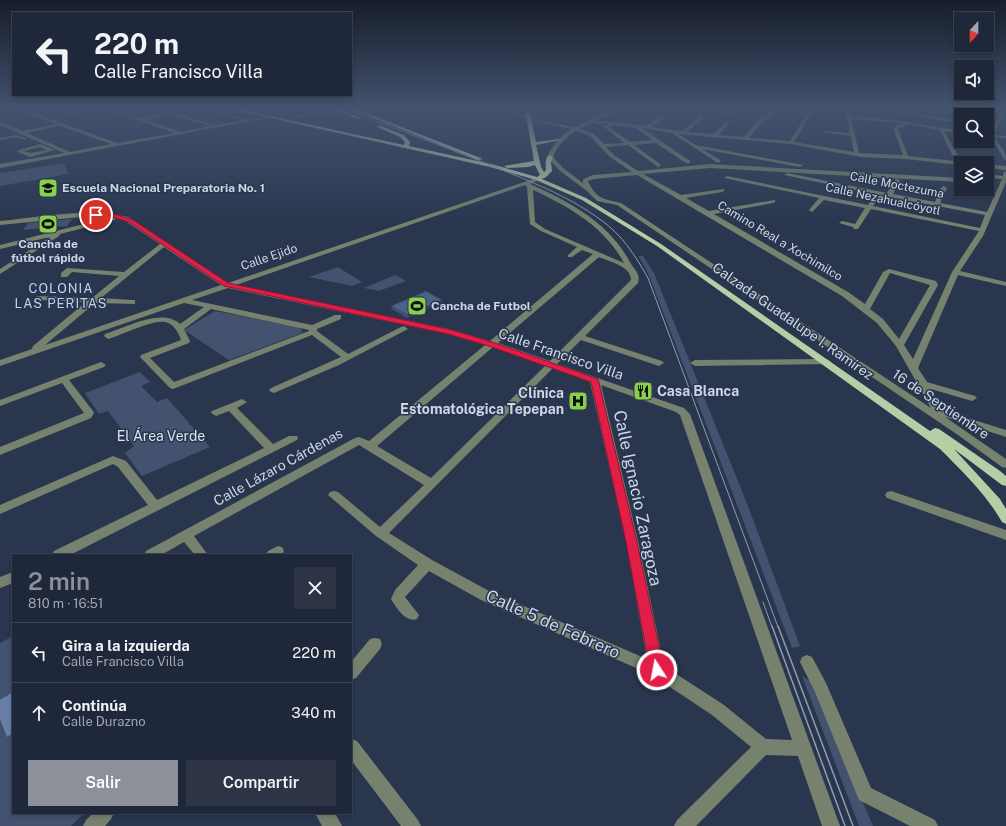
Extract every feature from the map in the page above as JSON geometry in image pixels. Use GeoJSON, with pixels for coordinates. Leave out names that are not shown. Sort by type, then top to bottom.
{"type":"FeatureCollection","features":[{"type":"Feature","properties":{"kind":"main road"},"geometry":{"type":"LineString","coordinates":[[413,148],[541,177],[549,171],[548,162],[550,156]]}},
{"type":"Feature","properties":{"kind":"main road"},"geometry":{"type":"LineString","coordinates":[[414,148],[485,162],[541,177]]}},
{"type":"Feature","properties":{"kind":"main road"},"geometry":{"type":"LineString","coordinates":[[452,148],[485,162]]}},
{"type":"Feature","properties":{"kind":"main road"},"geometry":{"type":"LineString","coordinates":[[536,148],[541,177]]}},
{"type":"Feature","properties":{"kind":"main road"},"geometry":{"type":"LineString","coordinates":[[500,166],[518,167],[538,162]]}},
{"type":"Feature","properties":{"kind":"main road","name":"Calzada Guadalupe I. Ramírez"},"geometry":{"type":"LineString","coordinates":[[541,177],[599,200],[694,262],[1006,482]]}},
{"type":"Feature","properties":{"kind":"main road","name":"Calzada Guadalupe I. Ramírez"},"geometry":{"type":"LineString","coordinates":[[541,177],[594,204],[659,245],[944,446],[970,471],[996,502],[1006,519]]}},
{"type":"Feature","properties":{"kind":"street"},"geometry":{"type":"LineString","coordinates":[[27,148],[19,151],[30,155],[52,150],[49,148]]}},
{"type":"Feature","properties":{"kind":"street"},"geometry":{"type":"LineString","coordinates":[[55,148],[71,154]]}},
{"type":"Feature","properties":{"kind":"street"},"geometry":{"type":"LineString","coordinates":[[0,166],[104,148]]}},
{"type":"Feature","properties":{"kind":"street"},"geometry":{"type":"LineString","coordinates":[[554,148],[550,156],[561,169],[589,190],[599,200]]}},
{"type":"Feature","properties":{"kind":"street","name":"Camino Real a Xochimilco"},"geometry":{"type":"LineString","coordinates":[[605,148],[612,156],[629,168],[845,294],[866,309],[880,321],[900,345],[935,404],[933,412]]}},
{"type":"Feature","properties":{"kind":"street"},"geometry":{"type":"LineString","coordinates":[[634,148],[658,165]]}},
{"type":"Feature","properties":{"kind":"street"},"geometry":{"type":"LineString","coordinates":[[666,148],[688,162]]}},
{"type":"Feature","properties":{"kind":"street"},"geometry":{"type":"LineString","coordinates":[[697,148],[718,161]]}},
{"type":"Feature","properties":{"kind":"street"},"geometry":{"type":"LineString","coordinates":[[703,148],[800,166]]}},
{"type":"Feature","properties":{"kind":"street"},"geometry":{"type":"LineString","coordinates":[[818,148],[857,154],[954,162]]}},
{"type":"Feature","properties":{"kind":"street"},"geometry":{"type":"LineString","coordinates":[[856,148],[857,154]]}},
{"type":"Feature","properties":{"kind":"street"},"geometry":{"type":"LineString","coordinates":[[902,148],[906,157]]}},
{"type":"Feature","properties":{"kind":"street"},"geometry":{"type":"LineString","coordinates":[[1000,148],[1006,157]]}},
{"type":"Feature","properties":{"kind":"street"},"geometry":{"type":"LineString","coordinates":[[0,158],[11,164]]}},
{"type":"Feature","properties":{"kind":"street"},"geometry":{"type":"LineString","coordinates":[[629,168],[688,162],[718,161],[752,165],[763,169],[954,180]]}},
{"type":"Feature","properties":{"kind":"street","name":"Calle Moctezuma"},"geometry":{"type":"LineString","coordinates":[[752,165],[785,182],[843,186],[988,214]]}},
{"type":"Feature","properties":{"kind":"street"},"geometry":{"type":"LineString","coordinates":[[589,190],[586,180],[589,178],[636,172],[710,166],[800,166],[954,175]]}},
{"type":"Feature","properties":{"kind":"street"},"geometry":{"type":"LineString","coordinates":[[994,167],[1006,168]]}},
{"type":"Feature","properties":{"kind":"street"},"geometry":{"type":"LineString","coordinates":[[914,367],[956,272],[982,230],[998,192],[1005,180],[1006,173]]}},
{"type":"Feature","properties":{"kind":"street"},"geometry":{"type":"LineString","coordinates":[[843,186],[852,174]]}},
{"type":"Feature","properties":{"kind":"street","name":"Calle Ejido"},"geometry":{"type":"LineString","coordinates":[[0,362],[226,284],[527,185],[541,177]]}},
{"type":"Feature","properties":{"kind":"street"},"geometry":{"type":"LineString","coordinates":[[727,178],[785,182]]}},
{"type":"Feature","properties":{"kind":"street"},"geometry":{"type":"LineString","coordinates":[[994,178],[1005,180]]}},
{"type":"Feature","properties":{"kind":"street"},"geometry":{"type":"LineString","coordinates":[[889,195],[897,180]]}},
{"type":"Feature","properties":{"kind":"street"},"geometry":{"type":"LineString","coordinates":[[994,181],[1005,180]]}},
{"type":"Feature","properties":{"kind":"street"},"geometry":{"type":"LineString","coordinates":[[708,213],[773,199],[785,182]]}},
{"type":"Feature","properties":{"kind":"street","name":"Calle Nezahualcóyotl"},"geometry":{"type":"LineString","coordinates":[[785,182],[823,197],[982,230]]}},
{"type":"Feature","properties":{"kind":"street"},"geometry":{"type":"LineString","coordinates":[[527,185],[532,223],[543,230],[630,268]]}},
{"type":"Feature","properties":{"kind":"street"},"geometry":{"type":"LineString","coordinates":[[380,533],[432,484],[635,281],[635,276],[615,245],[601,229],[579,212],[527,185]]}},
{"type":"Feature","properties":{"kind":"street"},"geometry":{"type":"LineString","coordinates":[[937,204],[944,188]]}},
{"type":"Feature","properties":{"kind":"street"},"geometry":{"type":"LineString","coordinates":[[680,197],[722,190]]}},
{"type":"Feature","properties":{"kind":"street"},"geometry":{"type":"LineString","coordinates":[[998,192],[1006,192]]}},
{"type":"Feature","properties":{"kind":"street"},"geometry":{"type":"LineString","coordinates":[[842,223],[857,227],[878,193]]}},
{"type":"Feature","properties":{"kind":"street"},"geometry":{"type":"LineString","coordinates":[[812,210],[823,197]]}},
{"type":"Feature","properties":{"kind":"street","name":"16 de Septiembre"},"geometry":{"type":"LineString","coordinates":[[599,200],[619,204],[701,257],[933,412],[1006,464]]}},
{"type":"Feature","properties":{"kind":"street"},"geometry":{"type":"LineString","coordinates":[[0,223],[87,215],[121,217],[131,221],[226,284]]}},
{"type":"Feature","properties":{"kind":"street"},"geometry":{"type":"LineString","coordinates":[[0,247],[63,230],[121,217]]}},
{"type":"Feature","properties":{"kind":"street"},"geometry":{"type":"LineString","coordinates":[[0,272],[63,230]]}},
{"type":"Feature","properties":{"kind":"street"},"geometry":{"type":"LineString","coordinates":[[31,352],[158,246],[165,244]]}},
{"type":"Feature","properties":{"kind":"street"},"geometry":{"type":"LineString","coordinates":[[570,256],[581,247]]}},
{"type":"Feature","properties":{"kind":"street"},"geometry":{"type":"LineString","coordinates":[[432,484],[370,446],[598,254]]}},
{"type":"Feature","properties":{"kind":"street"},"geometry":{"type":"LineString","coordinates":[[64,275],[70,270],[126,274]]}},
{"type":"Feature","properties":{"kind":"street"},"geometry":{"type":"LineString","coordinates":[[866,309],[889,271],[933,283],[934,285],[900,345]]}},
{"type":"Feature","properties":{"kind":"street"},"geometry":{"type":"LineString","coordinates":[[956,272],[1006,284]]}},
{"type":"Feature","properties":{"kind":"street","name":"Calle Francisco Villa"},"geometry":{"type":"LineString","coordinates":[[226,284],[435,329],[492,344],[594,381],[674,407],[685,414],[804,748]]}},
{"type":"Feature","properties":{"kind":"street"},"geometry":{"type":"LineString","coordinates":[[40,298],[132,302]]}},
{"type":"Feature","properties":{"kind":"street"},"geometry":{"type":"LineString","coordinates":[[182,300],[313,330],[347,358]]}},
{"type":"Feature","properties":{"kind":"street"},"geometry":{"type":"LineString","coordinates":[[179,329],[210,306]]}},
{"type":"Feature","properties":{"kind":"street"},"geometry":{"type":"LineString","coordinates":[[108,336],[164,319],[169,320],[185,336],[186,341],[144,357],[173,386],[313,330],[338,317]]}},
{"type":"Feature","properties":{"kind":"street"},"geometry":{"type":"LineString","coordinates":[[274,390],[347,358],[404,329]]}},
{"type":"Feature","properties":{"kind":"street"},"geometry":{"type":"LineString","coordinates":[[580,337],[659,363]]}},
{"type":"Feature","properties":{"kind":"street"},"geometry":{"type":"LineString","coordinates":[[695,363],[826,362]]}},
{"type":"Feature","properties":{"kind":"street"},"geometry":{"type":"LineString","coordinates":[[0,403],[101,365]]}},
{"type":"Feature","properties":{"kind":"street"},"geometry":{"type":"LineString","coordinates":[[0,451],[87,416],[89,413],[88,411],[64,380]]}},
{"type":"Feature","properties":{"kind":"street","name":"Calle Ignacio Zaragoza"},"geometry":{"type":"LineString","coordinates":[[594,381],[632,542],[657,670]]}},
{"type":"Feature","properties":{"kind":"street"},"geometry":{"type":"LineString","coordinates":[[924,384],[972,398]]}},
{"type":"Feature","properties":{"kind":"street"},"geometry":{"type":"LineString","coordinates":[[216,413],[242,402]]}},
{"type":"Feature","properties":{"kind":"street"},"geometry":{"type":"LineString","coordinates":[[230,407],[272,449]]}},
{"type":"Feature","properties":{"kind":"street"},"geometry":{"type":"LineString","coordinates":[[933,412],[1006,434]]}},
{"type":"Feature","properties":{"kind":"street"},"geometry":{"type":"LineString","coordinates":[[60,554],[293,438]]}},
{"type":"Feature","properties":{"kind":"street","name":"Calle Lázaro Cárdenas"},"geometry":{"type":"LineString","coordinates":[[152,554],[359,440],[370,446]]}},
{"type":"Feature","properties":{"kind":"street"},"geometry":{"type":"LineString","coordinates":[[0,510],[113,460],[122,464],[156,507]]}},
{"type":"Feature","properties":{"kind":"street","name":"Calle 5 de Febrero"},"geometry":{"type":"LineString","coordinates":[[334,495],[380,533],[427,564],[486,596],[570,631],[657,670],[718,710],[762,747]]}},
{"type":"Feature","properties":{"kind":"street"},"geometry":{"type":"LineString","coordinates":[[891,495],[1006,535]]}},
{"type":"Feature","properties":{"kind":"street"},"geometry":{"type":"LineString","coordinates":[[186,535],[201,554]]}},
{"type":"Feature","properties":{"kind":"street"},"geometry":{"type":"LineString","coordinates":[[412,615],[398,599],[400,594],[427,564]]}},
{"type":"Feature","properties":{"kind":"street"},"geometry":{"type":"LineString","coordinates":[[0,583],[12,577]]}},
{"type":"Feature","properties":{"kind":"street"},"geometry":{"type":"LineString","coordinates":[[352,672],[375,644]]}},
{"type":"Feature","properties":{"kind":"street"},"geometry":{"type":"LineString","coordinates":[[807,662],[821,688],[865,794],[929,826]]}},
{"type":"Feature","properties":{"kind":"street"},"geometry":{"type":"LineString","coordinates":[[683,826],[762,747],[804,748],[831,826]]}},
{"type":"Feature","properties":{"kind":"street"},"geometry":{"type":"LineString","coordinates":[[352,748],[412,826]]}},
{"type":"Feature","properties":{"kind":"street"},"geometry":{"type":"LineString","coordinates":[[92,826],[104,814]]}},
{"type":"Feature","properties":{"kind":"street"},"geometry":{"type":"LineString","coordinates":[[325,814],[334,826]]}},
{"type":"Feature","properties":{"kind":"green space"},"geometry":{"type":"Polygon","coordinates":[[[64,163],[68,174],[0,186],[0,173],[64,163]]]}},
{"type":"Feature","properties":{"kind":"green space","name":"Cancha de fútbol rápido"},"geometry":{"type":"Polygon","coordinates":[[[72,219],[67,226],[23,230],[28,223],[72,219]]]}},
{"type":"Feature","properties":{"kind":"green space"},"geometry":{"type":"Polygon","coordinates":[[[638,256],[643,256],[654,273],[748,506],[800,646],[792,648],[655,291],[647,271],[638,256]]]}},
{"type":"Feature","properties":{"kind":"green space"},"geometry":{"type":"Polygon","coordinates":[[[338,267],[362,282],[352,286],[309,277],[338,267]]]}},
{"type":"Feature","properties":{"kind":"green space"},"geometry":{"type":"Polygon","coordinates":[[[395,275],[406,281],[379,291],[364,288],[395,275]]]}},
{"type":"Feature","properties":{"kind":"green space"},"geometry":{"type":"Polygon","coordinates":[[[215,311],[301,328],[302,333],[229,360],[184,330],[215,311]]]}},
{"type":"Feature","properties":{"kind":"green space","name":"El Área Verde"},"geometry":{"type":"Polygon","coordinates":[[[140,372],[150,382],[141,386],[157,402],[167,398],[210,447],[142,476],[125,453],[134,446],[108,411],[99,414],[85,393],[140,372]]]}},
{"type":"Feature","properties":{"kind":"green space"},"geometry":{"type":"Polygon","coordinates":[[[12,637],[12,814],[83,814],[71,826],[0,826],[0,643],[12,637]]]}},
{"type":"Feature","properties":{"kind":"green space"},"geometry":{"type":"Polygon","coordinates":[[[802,676],[816,685],[844,758],[873,826],[859,826],[802,676]]]}},
{"type":"Feature","properties":{"kind":"shaded area"},"geometry":{"type":"Polygon","coordinates":[[[12,693],[12,734],[7,737],[0,719],[0,700],[12,693]]]}},
{"type":"Feature","properties":{"kind":"building","name":"Cancha de Futbol"},"geometry":{"type":"Polygon","coordinates":[[[426,291],[442,300],[407,315],[391,306],[426,291]]]}},
{"type":"Feature","properties":{"kind":"building"},"geometry":{"type":"Polygon","coordinates":[[[640,380],[653,385],[650,389],[637,384],[640,380]]]}},
{"type":"Feature","properties":{"kind":"tram line"},"geometry":{"type":"LineString","coordinates":[[445,148],[550,190],[589,211],[609,226],[633,253],[648,278],[778,627]]}},
{"type":"Feature","properties":{"kind":"tram line"},"geometry":{"type":"LineString","coordinates":[[763,602],[772,627]]}},
{"type":"Feature","properties":{"kind":"tram line"},"geometry":{"type":"LineString","coordinates":[[772,626],[845,826]]}},
{"type":"Feature","properties":{"kind":"tram line"},"geometry":{"type":"LineString","coordinates":[[778,626],[853,826]]}},
{"type":"Feature","properties":{"kind":"place","name":"Escuela Nacional Preparatoria No. 1"},"geometry":{"type":"Point","coordinates":[48,188]}},
{"type":"Feature","properties":{"kind":"place","name":"Cancha de fútbol rápido"},"geometry":{"type":"Point","coordinates":[48,224]}},
{"type":"Feature","properties":{"kind":"place","name":"Cancha de Futbol"},"geometry":{"type":"Point","coordinates":[417,306]}},
{"type":"Feature","properties":{"kind":"place","name":"Casa Blanca"},"geometry":{"type":"Point","coordinates":[643,391]}},
{"type":"Feature","properties":{"kind":"place","name":"Clínica Estomatológica Tepepan"},"geometry":{"type":"Point","coordinates":[578,401]}},
{"type":"Feature","properties":{"kind":"district","name":"COLONIA LAS PERITAS"},"geometry":{"type":"Point","coordinates":[61,296]}},
{"type":"Feature","properties":{"kind":"route"},"geometry":{"type":"LineString","coordinates":[[96,215],[126,218],[226,284],[450,332],[492,344],[594,381],[632,542],[657,670]]}}]}
